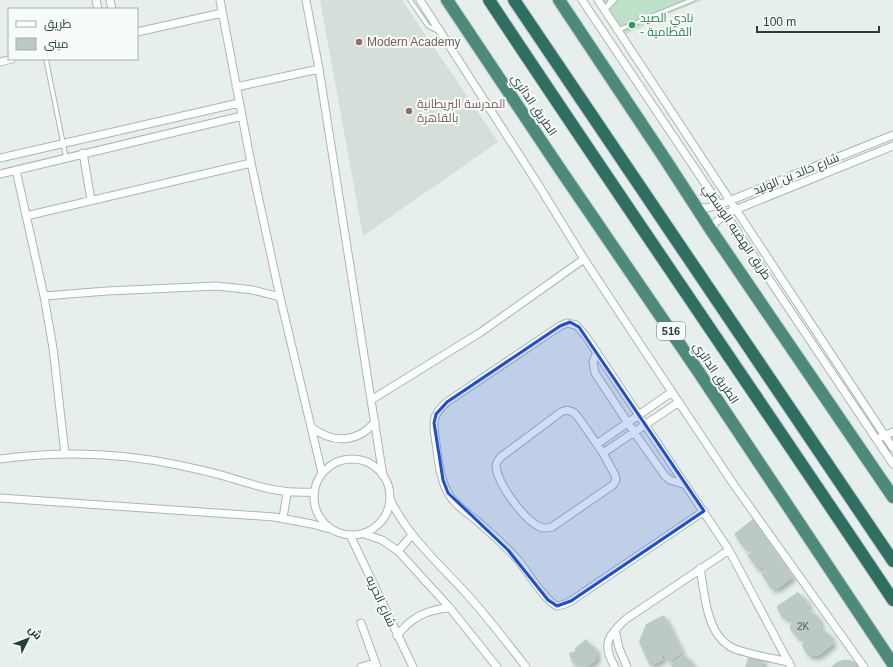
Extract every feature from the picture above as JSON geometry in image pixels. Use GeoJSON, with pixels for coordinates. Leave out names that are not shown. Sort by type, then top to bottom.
{"type":"FeatureCollection","features":[{"type":"Feature","properties":{"kind":"highway","name":"الطريق الدائري"},"geometry":{"type":"LineString","coordinates":[[447,0],[698,371],[893,664]]}},
{"type":"Feature","properties":{"kind":"highway","name":"الطريق الدائري"},"geometry":{"type":"LineString","coordinates":[[489,0],[642,230],[893,600]]}},
{"type":"Feature","properties":{"kind":"highway"},"geometry":{"type":"LineString","coordinates":[[514,0],[893,561]]}},
{"type":"Feature","properties":{"kind":"highway"},"geometry":{"type":"LineString","coordinates":[[559,0],[711,230],[893,497]]}},
{"type":"Feature","properties":{"kind":"street"},"geometry":{"type":"LineString","coordinates":[[220,0],[251,164],[280,297],[322,473]]}},
{"type":"Feature","properties":{"kind":"street"},"geometry":{"type":"LineString","coordinates":[[306,0],[319,69],[383,476]]}},
{"type":"Feature","properties":{"kind":"street"},"geometry":{"type":"LineString","coordinates":[[420,0],[584,259],[672,392],[732,482],[864,667]]}},
{"type":"Feature","properties":{"kind":"street","name":"طريق الهضبه الوسطي"},"geometry":{"type":"LineString","coordinates":[[582,0],[893,464]]}},
{"type":"Feature","properties":{"kind":"street","name":"طريق الهضبه الوسطي"},"geometry":{"type":"LineString","coordinates":[[598,0],[893,448]]}},
{"type":"Feature","properties":{"kind":"street"},"geometry":{"type":"LineString","coordinates":[[593,17],[605,10]]}},
{"type":"Feature","properties":{"kind":"street"},"geometry":{"type":"LineString","coordinates":[[138,32],[222,13]]}},
{"type":"Feature","properties":{"kind":"street"},"geometry":{"type":"LineString","coordinates":[[236,87],[319,69]]}},
{"type":"Feature","properties":{"kind":"street"},"geometry":{"type":"LineString","coordinates":[[0,158],[239,103]]}},
{"type":"Feature","properties":{"kind":"street"},"geometry":{"type":"LineString","coordinates":[[0,174],[242,116]]}},
{"type":"Feature","properties":{"kind":"street","name":"شارع خالد بن الوليد"},"geometry":{"type":"LineString","coordinates":[[697,207],[706,208],[730,201],[893,135]]}},
{"type":"Feature","properties":{"kind":"street","name":"شارع خالد بن الوليد"},"geometry":{"type":"LineString","coordinates":[[711,230],[725,214],[893,146]]}},
{"type":"Feature","properties":{"kind":"street"},"geometry":{"type":"LineString","coordinates":[[83,153],[91,200]]}},
{"type":"Feature","properties":{"kind":"street"},"geometry":{"type":"LineString","coordinates":[[26,216],[251,164]]}},
{"type":"Feature","properties":{"kind":"street"},"geometry":{"type":"LineString","coordinates":[[16,170],[44,296],[53,348],[65,454]]}},
{"type":"Feature","properties":{"kind":"street"},"geometry":{"type":"LineString","coordinates":[[371,400],[481,332],[584,259]]}},
{"type":"Feature","properties":{"kind":"street"},"geometry":{"type":"LineString","coordinates":[[44,296],[107,290],[217,286],[253,290],[280,297]]}},
{"type":"Feature","properties":{"kind":"street"},"geometry":{"type":"LineString","coordinates":[[704,511],[571,601],[557,606],[548,600],[527,571],[508,550],[456,503],[448,493],[443,480],[434,423],[436,414],[442,407],[567,323],[573,323],[579,327],[704,511],[728,550],[790,664]]}},
{"type":"Feature","properties":{"kind":"street"},"geometry":{"type":"LineString","coordinates":[[597,352],[593,362],[595,373],[634,432],[665,476],[672,481],[686,485]]}},
{"type":"Feature","properties":{"kind":"street"},"geometry":{"type":"LineString","coordinates":[[597,444],[672,392]]}},
{"type":"Feature","properties":{"kind":"street"},"geometry":{"type":"LineString","coordinates":[[603,453],[679,402]]}},
{"type":"Feature","properties":{"kind":"street"},"geometry":{"type":"LineString","coordinates":[[564,411],[570,411],[576,414],[597,444],[615,475],[615,483],[552,528],[538,526],[520,510],[506,492],[497,470],[497,462],[502,456],[564,411]]}},
{"type":"Feature","properties":{"kind":"street"},"geometry":{"type":"LineString","coordinates":[[311,427],[330,438],[344,439],[358,436],[375,422]]}},
{"type":"Feature","properties":{"kind":"street"},"geometry":{"type":"LineString","coordinates":[[876,440],[893,432]]}},
{"type":"Feature","properties":{"kind":"street"},"geometry":{"type":"LineString","coordinates":[[0,457],[92,454],[148,459],[205,471],[261,488],[287,493],[314,492]]}},
{"type":"Feature","properties":{"kind":"street"},"geometry":{"type":"LineString","coordinates":[[330,529],[322,522],[314,502],[314,492],[322,473],[331,465],[342,460],[353,459],[365,462],[375,467],[387,483],[390,499],[400,518],[412,535],[466,594],[526,667]]}},
{"type":"Feature","properties":{"kind":"street"},"geometry":{"type":"LineString","coordinates":[[283,518],[287,493]]}},
{"type":"Feature","properties":{"kind":"street"},"geometry":{"type":"LineString","coordinates":[[0,498],[283,518],[330,529],[350,536],[364,534],[374,528],[382,520],[388,510],[390,499]]}},
{"type":"Feature","properties":{"kind":"street"},"geometry":{"type":"LineString","coordinates":[[364,534],[382,540],[398,551],[450,608],[497,667]]}},
{"type":"Feature","properties":{"kind":"street"},"geometry":{"type":"LineString","coordinates":[[398,551],[412,535]]}},
{"type":"Feature","properties":{"kind":"street","name":"شارع الحريه"},"geometry":{"type":"LineString","coordinates":[[350,536],[413,667]]}},
{"type":"Feature","properties":{"kind":"street"},"geometry":{"type":"LineString","coordinates":[[615,667],[608,655],[607,645],[615,630],[626,619],[728,550]]}},
{"type":"Feature","properties":{"kind":"street"},"geometry":{"type":"LineString","coordinates":[[700,568],[711,622],[720,638],[729,646],[790,664]]}},
{"type":"Feature","properties":{"kind":"street"},"geometry":{"type":"LineString","coordinates":[[397,636],[406,626],[422,614],[436,609],[450,608]]}},
{"type":"Feature","properties":{"kind":"street"},"geometry":{"type":"LineString","coordinates":[[361,623],[376,665],[361,667]]}},
{"type":"Feature","properties":{"kind":"street"},"geometry":{"type":"LineString","coordinates":[[615,630],[619,648],[627,667]]}},
{"type":"Feature","properties":{"kind":"lane"},"geometry":{"type":"LineString","coordinates":[[410,0],[428,26],[441,32]]}},
{"type":"Feature","properties":{"kind":"lane"},"geometry":{"type":"LineString","coordinates":[[605,10],[611,0]]}},
{"type":"Feature","properties":{"kind":"lane"},"geometry":{"type":"LineString","coordinates":[[605,10],[615,0]]}},
{"type":"Feature","properties":{"kind":"lane"},"geometry":{"type":"LineString","coordinates":[[618,30],[692,0]]}},
{"type":"Feature","properties":{"kind":"lane"},"geometry":{"type":"LineString","coordinates":[[46,60],[66,158]]}},
{"type":"Feature","properties":{"kind":"highlighted area"},"geometry":{"type":"Polygon","coordinates":[[[570,322],[579,327],[704,511],[571,601],[557,606],[548,600],[508,550],[448,493],[443,480],[434,423],[436,414],[447,402],[560,326],[570,322]]]}},
{"type":"Feature","properties":{"kind":"shaded area","name":"المدرسة البريطانية بالقاهرة"},"geometry":{"type":"Polygon","coordinates":[[[320,0],[402,0],[498,142],[363,236],[320,0]]]}},
{"type":"Feature","properties":{"kind":"green space","name":"نادي الصيد - القطامية"},"geometry":{"type":"Polygon","coordinates":[[[602,0],[702,0],[663,16],[626,34],[602,0]]]}},
{"type":"Feature","properties":{"kind":"building"},"geometry":{"type":"Polygon","coordinates":[[[753,519],[793,577],[777,589],[776,587],[772,590],[761,574],[765,571],[764,569],[762,567],[758,570],[747,555],[752,552],[749,547],[745,550],[734,534],[753,519]]]}},
{"type":"Feature","properties":{"kind":"building"},"geometry":{"type":"Polygon","coordinates":[[[798,592],[807,601],[809,607],[794,618],[809,609],[818,617],[821,628],[804,639],[796,637],[790,629],[792,619],[783,618],[778,611],[777,606],[798,592]]]}},
{"type":"Feature","properties":{"kind":"building"},"geometry":{"type":"Polygon","coordinates":[[[664,615],[682,652],[669,663],[664,655],[661,657],[663,660],[650,666],[639,642],[646,624],[664,615]]]}},
{"type":"Feature","properties":{"kind":"building"},"geometry":{"type":"Polygon","coordinates":[[[822,629],[830,635],[833,644],[818,656],[808,656],[802,645],[805,640],[822,629]]]}},
{"type":"Feature","properties":{"kind":"building"},"geometry":{"type":"Polygon","coordinates":[[[586,639],[591,646],[595,647],[597,657],[595,661],[586,667],[579,666],[577,663],[572,663],[569,653],[575,651],[575,648],[586,639]]]}},
{"type":"Feature","properties":{"kind":"building"},"geometry":{"type":"Polygon","coordinates":[[[684,654],[696,667],[672,667],[671,664],[684,654]]]}},
{"type":"Feature","properties":{"kind":"building"},"geometry":{"type":"Polygon","coordinates":[[[749,655],[764,660],[762,667],[745,667],[749,655]]]}},
{"type":"Feature","properties":{"kind":"building"},"geometry":{"type":"Polygon","coordinates":[[[843,660],[855,662],[860,667],[831,667],[837,662],[843,660]]]}},
{"type":"Feature","properties":{"kind":"place","name":"نادي الصيد - القطامية"},"geometry":{"type":"Point","coordinates":[632,25]}},
{"type":"Feature","properties":{"kind":"place","name":"Modern Academy"},"geometry":{"type":"Point","coordinates":[359,42]}},
{"type":"Feature","properties":{"kind":"place","name":"المدرسة البريطانية بالقاهرة"},"geometry":{"type":"Point","coordinates":[409,111]}}]}
